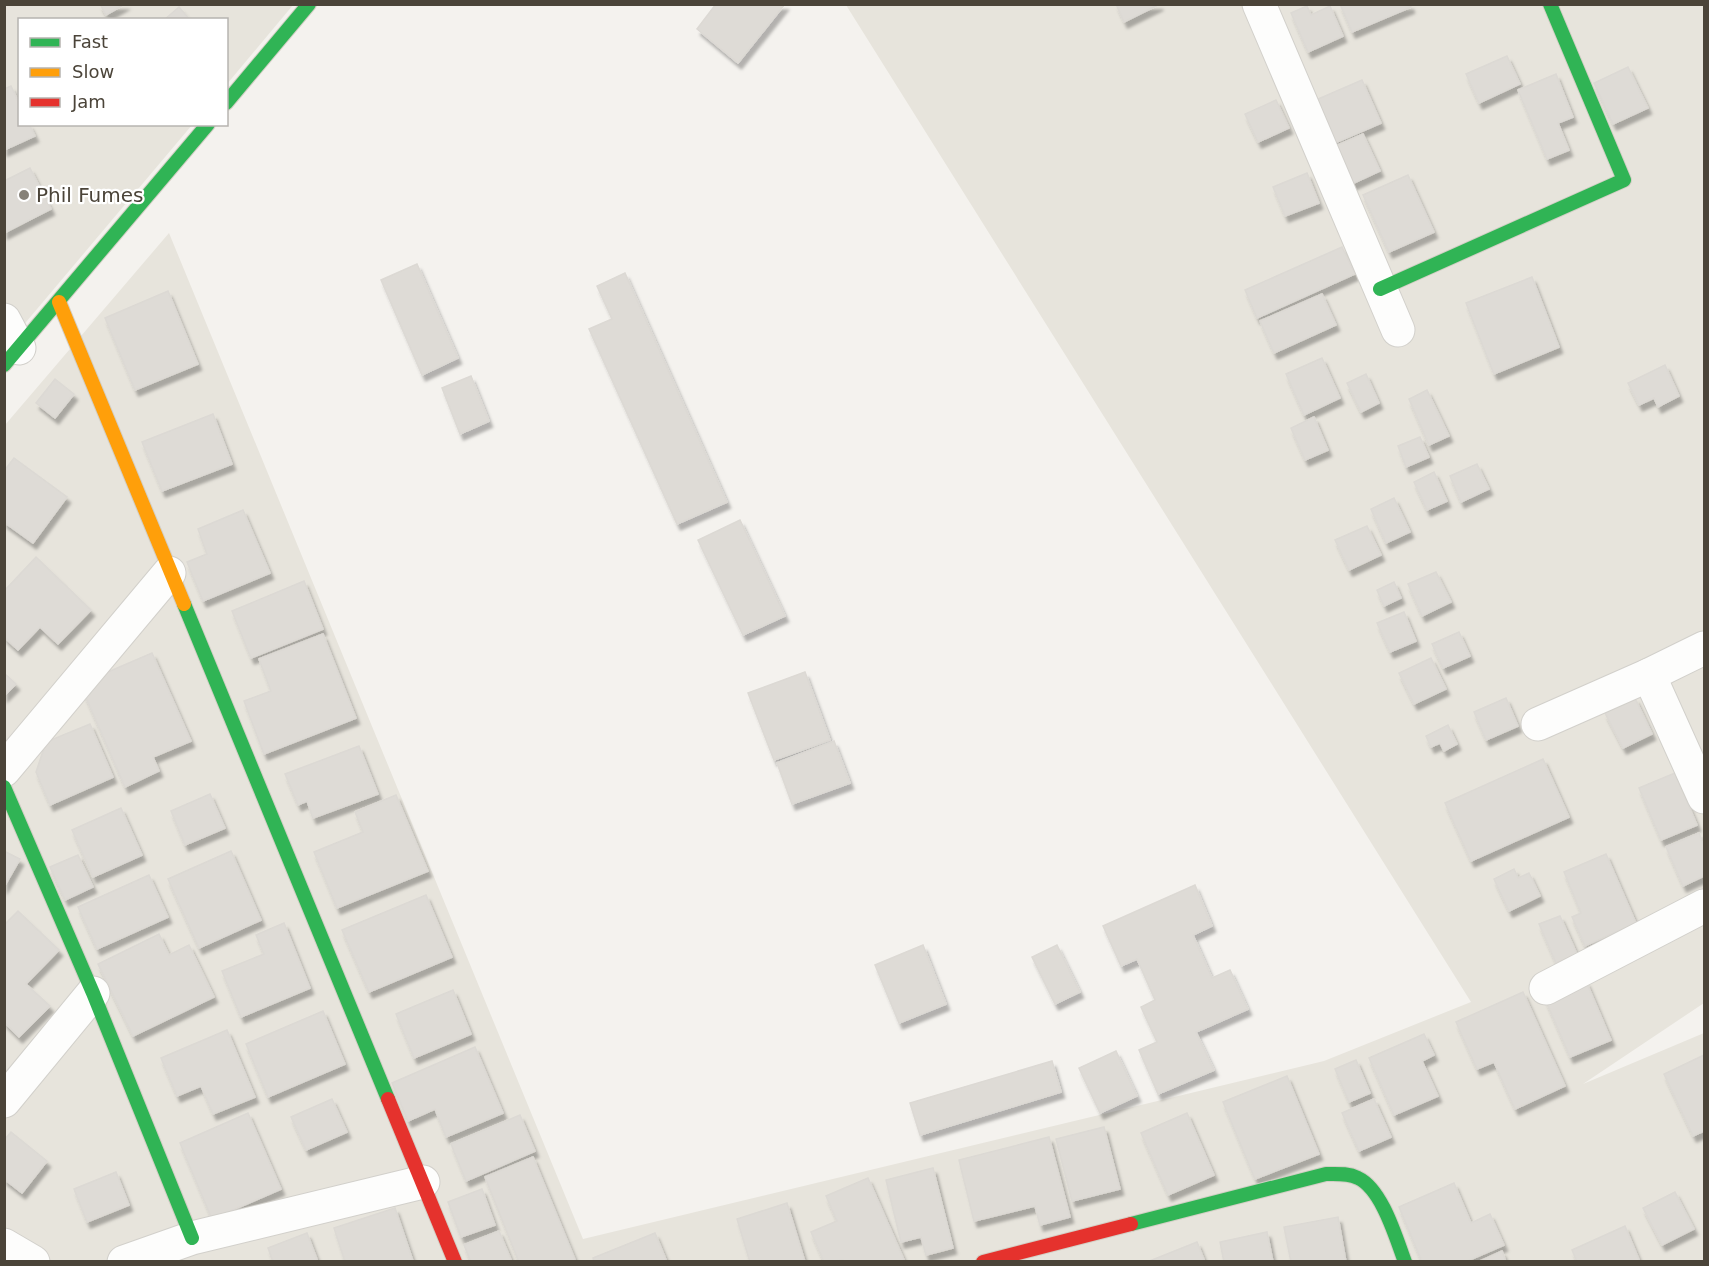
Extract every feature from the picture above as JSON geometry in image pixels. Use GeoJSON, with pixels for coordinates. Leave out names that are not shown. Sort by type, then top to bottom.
{"type":"FeatureCollection","features":[{"type":"Feature","properties":{"kind":"street"},"geometry":{"type":"LineString","coordinates":[[228,101],[309,4]]}},
{"type":"Feature","properties":{"kind":"street"},"geometry":{"type":"LineString","coordinates":[[1259,4],[1398,330]]}},
{"type":"Feature","properties":{"kind":"street"},"geometry":{"type":"LineString","coordinates":[[1380,290],[1624,180],[1550,4]]}},
{"type":"Feature","properties":{"kind":"street"},"geometry":{"type":"LineString","coordinates":[[9,344],[58,302],[206,126]]}},
{"type":"Feature","properties":{"kind":"street"},"geometry":{"type":"LineString","coordinates":[[58,302],[423,1182],[454,1262]]}},
{"type":"Feature","properties":{"kind":"street"},"geometry":{"type":"LineString","coordinates":[[4,770],[169,573]]}},
{"type":"Feature","properties":{"kind":"street"},"geometry":{"type":"LineString","coordinates":[[1538,724],[1704,648]]}},
{"type":"Feature","properties":{"kind":"street"},"geometry":{"type":"LineString","coordinates":[[1649,675],[1704,797]]}},
{"type":"Feature","properties":{"kind":"street"},"geometry":{"type":"LineString","coordinates":[[4,787],[93,993],[192,1238]]}},
{"type":"Feature","properties":{"kind":"street"},"geometry":{"type":"LineString","coordinates":[[1546,988],[1704,906]]}},
{"type":"Feature","properties":{"kind":"street"},"geometry":{"type":"LineString","coordinates":[[4,1101],[93,993]]}},
{"type":"Feature","properties":{"kind":"street"},"geometry":{"type":"LineString","coordinates":[[983,1262],[1326,1174],[1346,1174],[1363,1180],[1379,1200],[1405,1262]]}},
{"type":"Feature","properties":{"kind":"street"},"geometry":{"type":"LineString","coordinates":[[124,1262],[192,1238],[423,1182]]}},
{"type":"Feature","properties":{"kind":"street"},"geometry":{"type":"LineString","coordinates":[[4,1245],[33,1262]]}},
{"type":"Feature","properties":{"kind":"shaded area"},"geometry":{"type":"Polygon","coordinates":[[[5,5],[293,5],[228,83],[228,18],[18,18],[18,126],[191,126],[5,347],[5,5]]]}},
{"type":"Feature","properties":{"kind":"shaded area"},"geometry":{"type":"Polygon","coordinates":[[[846,5],[1704,5],[1704,1003],[1583,1084],[1704,1033],[1704,1261],[5,1262],[5,425],[169,233],[583,1239],[1324,1061],[1471,1002],[846,5]]]}},
{"type":"Feature","properties":{"kind":"building"},"geometry":{"type":"Polygon","coordinates":[[[100,4],[125,4],[106,15],[100,4]]]}},
{"type":"Feature","properties":{"kind":"building"},"geometry":{"type":"Polygon","coordinates":[[[716,4],[785,4],[738,63],[697,29],[716,4]]]}},
{"type":"Feature","properties":{"kind":"building"},"geometry":{"type":"Polygon","coordinates":[[[1116,4],[1160,4],[1124,22],[1116,4]]]}},
{"type":"Feature","properties":{"kind":"building"},"geometry":{"type":"Polygon","coordinates":[[[1340,4],[1410,4],[1411,7],[1352,32],[1340,4]]]}},
{"type":"Feature","properties":{"kind":"building"},"geometry":{"type":"Polygon","coordinates":[[[1307,6],[1311,15],[1330,6],[1343,36],[1308,52],[1291,13],[1307,6]]]}},
{"type":"Feature","properties":{"kind":"building"},"geometry":{"type":"Polygon","coordinates":[[[179,7],[188,18],[166,18],[179,7]]]}},
{"type":"Feature","properties":{"kind":"building"},"geometry":{"type":"Polygon","coordinates":[[[1507,56],[1520,84],[1479,103],[1466,74],[1507,56]]]}},
{"type":"Feature","properties":{"kind":"building"},"geometry":{"type":"Polygon","coordinates":[[[1628,67],[1648,108],[1613,124],[1594,83],[1628,67]]]}},
{"type":"Feature","properties":{"kind":"building"},"geometry":{"type":"Polygon","coordinates":[[[1556,74],[1573,117],[1558,123],[1569,150],[1547,159],[1518,90],[1556,74]]]}},
{"type":"Feature","properties":{"kind":"building"},"geometry":{"type":"Polygon","coordinates":[[[1362,80],[1381,123],[1335,143],[1316,100],[1362,80]]]}},
{"type":"Feature","properties":{"kind":"building"},"geometry":{"type":"Polygon","coordinates":[[[11,86],[18,101],[18,126],[30,126],[35,136],[4,150],[4,89],[11,86]]]}},
{"type":"Feature","properties":{"kind":"building"},"geometry":{"type":"Polygon","coordinates":[[[1276,100],[1289,128],[1258,142],[1245,114],[1276,100]]]}},
{"type":"Feature","properties":{"kind":"building"},"geometry":{"type":"Polygon","coordinates":[[[1363,134],[1380,171],[1341,189],[1324,151],[1363,134]]]}},
{"type":"Feature","properties":{"kind":"building","name":"Phil Fumes"},"geometry":{"type":"Polygon","coordinates":[[[30,168],[51,209],[4,233],[4,181],[30,168]]]}},
{"type":"Feature","properties":{"kind":"building"},"geometry":{"type":"Polygon","coordinates":[[[1307,173],[1319,203],[1285,216],[1273,187],[1307,173]]]}},
{"type":"Feature","properties":{"kind":"building"},"geometry":{"type":"Polygon","coordinates":[[[1408,175],[1434,232],[1389,252],[1363,195],[1408,175]]]}},
{"type":"Feature","properties":{"kind":"building"},"geometry":{"type":"Polygon","coordinates":[[[1342,247],[1355,274],[1257,318],[1245,290],[1342,247]]]}},
{"type":"Feature","properties":{"kind":"building"},"geometry":{"type":"Polygon","coordinates":[[[417,264],[458,358],[422,375],[381,280],[417,264]]]}},
{"type":"Feature","properties":{"kind":"building"},"geometry":{"type":"Polygon","coordinates":[[[625,273],[727,502],[677,524],[589,329],[612,319],[597,286],[625,273]]]}},
{"type":"Feature","properties":{"kind":"building"},"geometry":{"type":"Polygon","coordinates":[[[1532,277],[1559,347],[1494,374],[1466,303],[1532,277]]]}},
{"type":"Feature","properties":{"kind":"building"},"geometry":{"type":"Polygon","coordinates":[[[168,291],[198,364],[135,390],[105,318],[168,291]]]}},
{"type":"Feature","properties":{"kind":"building"},"geometry":{"type":"Polygon","coordinates":[[[1322,294],[1336,325],[1274,353],[1260,321],[1322,294]]]}},
{"type":"Feature","properties":{"kind":"building"},"geometry":{"type":"Polygon","coordinates":[[[1322,358],[1340,398],[1304,415],[1286,374],[1322,358]]]}},
{"type":"Feature","properties":{"kind":"building"},"geometry":{"type":"Polygon","coordinates":[[[1665,365],[1679,396],[1658,407],[1654,398],[1639,405],[1628,383],[1665,365]]]}},
{"type":"Feature","properties":{"kind":"building"},"geometry":{"type":"Polygon","coordinates":[[[1366,374],[1379,403],[1361,412],[1347,383],[1366,374]]]}},
{"type":"Feature","properties":{"kind":"building"},"geometry":{"type":"Polygon","coordinates":[[[471,376],[489,421],[460,434],[442,388],[471,376]]]}},
{"type":"Feature","properties":{"kind":"building"},"geometry":{"type":"Polygon","coordinates":[[[55,379],[74,394],[55,418],[36,403],[55,379]]]}},
{"type":"Feature","properties":{"kind":"building"},"geometry":{"type":"Polygon","coordinates":[[[1427,390],[1449,436],[1429,445],[1409,399],[1427,390]]]}},
{"type":"Feature","properties":{"kind":"building"},"geometry":{"type":"Polygon","coordinates":[[[213,414],[232,464],[162,491],[142,442],[213,414]]]}},
{"type":"Feature","properties":{"kind":"building"},"geometry":{"type":"Polygon","coordinates":[[[1314,417],[1328,450],[1305,460],[1291,428],[1314,417]]]}},
{"type":"Feature","properties":{"kind":"building"},"geometry":{"type":"Polygon","coordinates":[[[1420,437],[1429,457],[1406,467],[1398,446],[1420,437]]]}},
{"type":"Feature","properties":{"kind":"building"},"geometry":{"type":"Polygon","coordinates":[[[14,458],[67,497],[33,543],[4,522],[4,471],[14,458]]]}},
{"type":"Feature","properties":{"kind":"building"},"geometry":{"type":"Polygon","coordinates":[[[1477,464],[1489,489],[1461,502],[1450,476],[1477,464]]]}},
{"type":"Feature","properties":{"kind":"building"},"geometry":{"type":"Polygon","coordinates":[[[1434,472],[1447,501],[1427,510],[1414,482],[1434,472]]]}},
{"type":"Feature","properties":{"kind":"building"},"geometry":{"type":"Polygon","coordinates":[[[1394,498],[1410,532],[1386,543],[1371,509],[1394,498]]]}},
{"type":"Feature","properties":{"kind":"building"},"geometry":{"type":"Polygon","coordinates":[[[243,510],[270,573],[203,601],[187,562],[207,554],[198,529],[243,510]]]}},
{"type":"Feature","properties":{"kind":"building"},"geometry":{"type":"Polygon","coordinates":[[[740,520],[785,616],[743,635],[698,540],[740,520]]]}},
{"type":"Feature","properties":{"kind":"building"},"geometry":{"type":"Polygon","coordinates":[[[1367,526],[1381,555],[1349,570],[1335,540],[1367,526]]]}},
{"type":"Feature","properties":{"kind":"building"},"geometry":{"type":"Polygon","coordinates":[[[36,557],[91,610],[58,644],[40,627],[18,650],[4,637],[4,591],[36,557]]]}},
{"type":"Feature","properties":{"kind":"building"},"geometry":{"type":"Polygon","coordinates":[[[1436,572],[1451,602],[1422,616],[1408,584],[1436,572]]]}},
{"type":"Feature","properties":{"kind":"building"},"geometry":{"type":"Polygon","coordinates":[[[304,581],[323,629],[251,658],[232,611],[304,581]]]}},
{"type":"Feature","properties":{"kind":"building"},"geometry":{"type":"Polygon","coordinates":[[[1394,582],[1401,598],[1384,606],[1377,590],[1394,582]]]}},
{"type":"Feature","properties":{"kind":"building"},"geometry":{"type":"Polygon","coordinates":[[[1404,612],[1416,641],[1390,652],[1377,623],[1404,612]]]}},
{"type":"Feature","properties":{"kind":"building"},"geometry":{"type":"Polygon","coordinates":[[[1459,632],[1470,656],[1443,668],[1432,644],[1459,632]]]}},
{"type":"Feature","properties":{"kind":"building"},"geometry":{"type":"Polygon","coordinates":[[[323,634],[356,718],[264,754],[244,701],[271,691],[259,659],[323,634]]]}},
{"type":"Feature","properties":{"kind":"building"},"geometry":{"type":"Polygon","coordinates":[[[152,653],[191,741],[153,757],[159,771],[125,787],[80,684],[152,653]]]}},
{"type":"Feature","properties":{"kind":"building"},"geometry":{"type":"Polygon","coordinates":[[[1431,658],[1446,689],[1414,704],[1399,673],[1431,658]]]}},
{"type":"Feature","properties":{"kind":"building"},"geometry":{"type":"Polygon","coordinates":[[[805,672],[830,740],[774,760],[748,693],[805,672]]]}},
{"type":"Feature","properties":{"kind":"building"},"geometry":{"type":"Polygon","coordinates":[[[4,673],[16,684],[4,696],[4,673]]]}},
{"type":"Feature","properties":{"kind":"building"},"geometry":{"type":"Polygon","coordinates":[[[1506,698],[1518,726],[1486,740],[1474,712],[1506,698]]]}},
{"type":"Feature","properties":{"kind":"building"},"geometry":{"type":"Polygon","coordinates":[[[1635,698],[1652,734],[1623,748],[1605,713],[1635,698]]]}},
{"type":"Feature","properties":{"kind":"building"},"geometry":{"type":"Polygon","coordinates":[[[90,724],[113,777],[50,805],[36,772],[46,742],[90,724]]]}},
{"type":"Feature","properties":{"kind":"building"},"geometry":{"type":"Polygon","coordinates":[[[1448,725],[1457,744],[1444,751],[1440,743],[1431,747],[1426,736],[1448,725]]]}},
{"type":"Feature","properties":{"kind":"building"},"geometry":{"type":"Polygon","coordinates":[[[834,741],[850,783],[792,804],[777,763],[834,741]]]}},
{"type":"Feature","properties":{"kind":"building"},"geometry":{"type":"Polygon","coordinates":[[[359,746],[378,794],[313,818],[307,801],[298,805],[285,774],[359,746]]]}},
{"type":"Feature","properties":{"kind":"building"},"geometry":{"type":"Polygon","coordinates":[[[1543,759],[1569,817],[1471,861],[1445,803],[1543,759]]]}},
{"type":"Feature","properties":{"kind":"building"},"geometry":{"type":"Polygon","coordinates":[[[1675,773],[1697,825],[1661,840],[1639,788],[1675,773]]]}},
{"type":"Feature","properties":{"kind":"building"},"geometry":{"type":"Polygon","coordinates":[[[210,794],[225,828],[185,845],[171,811],[210,794]]]}},
{"type":"Feature","properties":{"kind":"building"},"geometry":{"type":"Polygon","coordinates":[[[396,795],[428,871],[337,908],[314,852],[363,832],[355,812],[396,795]]]}},
{"type":"Feature","properties":{"kind":"building"},"geometry":{"type":"Polygon","coordinates":[[[121,808],[142,855],[93,877],[72,830],[121,808]]]}},
{"type":"Feature","properties":{"kind":"building"},"geometry":{"type":"Polygon","coordinates":[[[1699,833],[1704,846],[1704,876],[1683,886],[1666,847],[1699,833]]]}},
{"type":"Feature","properties":{"kind":"building"},"geometry":{"type":"Polygon","coordinates":[[[4,851],[20,859],[4,887],[4,851]]]}},
{"type":"Feature","properties":{"kind":"building"},"geometry":{"type":"Polygon","coordinates":[[[231,851],[261,920],[199,948],[168,879],[231,851]]]}},
{"type":"Feature","properties":{"kind":"building"},"geometry":{"type":"Polygon","coordinates":[[[1606,854],[1636,923],[1585,946],[1572,917],[1581,913],[1564,872],[1606,854]]]}},
{"type":"Feature","properties":{"kind":"building"},"geometry":{"type":"Polygon","coordinates":[[[78,855],[93,887],[65,900],[50,867],[78,855]]]}},
{"type":"Feature","properties":{"kind":"building"},"geometry":{"type":"Polygon","coordinates":[[[1514,869],[1518,878],[1529,873],[1540,896],[1509,911],[1494,879],[1514,869]]]}},
{"type":"Feature","properties":{"kind":"building"},"geometry":{"type":"Polygon","coordinates":[[[149,875],[168,917],[97,949],[78,907],[149,875]]]}},
{"type":"Feature","properties":{"kind":"building"},"geometry":{"type":"Polygon","coordinates":[[[1195,885],[1212,926],[1193,935],[1212,978],[1230,970],[1248,1009],[1196,1032],[1214,1070],[1158,1094],[1139,1050],[1157,1042],[1141,1007],[1155,1000],[1137,959],[1121,966],[1103,926],[1195,885]]]}},
{"type":"Feature","properties":{"kind":"building"},"geometry":{"type":"Polygon","coordinates":[[[426,895],[452,957],[369,992],[342,930],[426,895]]]}},
{"type":"Feature","properties":{"kind":"building"},"geometry":{"type":"Polygon","coordinates":[[[18,911],[59,950],[26,984],[50,1006],[19,1037],[4,1022],[4,925],[18,911]]]}},
{"type":"Feature","properties":{"kind":"building"},"geometry":{"type":"Polygon","coordinates":[[[1560,916],[1577,954],[1556,963],[1539,924],[1560,916]]]}},
{"type":"Feature","properties":{"kind":"building"},"geometry":{"type":"Polygon","coordinates":[[[284,923],[310,988],[241,1017],[222,971],[264,954],[256,935],[284,923]]]}},
{"type":"Feature","properties":{"kind":"building"},"geometry":{"type":"Polygon","coordinates":[[[159,934],[169,955],[189,945],[214,997],[133,1036],[98,964],[159,934]]]}},
{"type":"Feature","properties":{"kind":"building"},"geometry":{"type":"Polygon","coordinates":[[[923,945],[946,1004],[899,1023],[875,965],[923,945]]]}},
{"type":"Feature","properties":{"kind":"building"},"geometry":{"type":"Polygon","coordinates":[[[1057,945],[1080,992],[1055,1004],[1032,957],[1057,945]]]}},
{"type":"Feature","properties":{"kind":"building"},"geometry":{"type":"Polygon","coordinates":[[[1586,981],[1611,1040],[1570,1057],[1545,999],[1586,981]]]}},
{"type":"Feature","properties":{"kind":"building"},"geometry":{"type":"Polygon","coordinates":[[[453,990],[471,1034],[414,1058],[396,1014],[453,990]]]}},
{"type":"Feature","properties":{"kind":"building"},"geometry":{"type":"Polygon","coordinates":[[[1523,992],[1565,1086],[1515,1109],[1494,1062],[1477,1069],[1456,1022],[1523,992]]]}},
{"type":"Feature","properties":{"kind":"building"},"geometry":{"type":"Polygon","coordinates":[[[323,1011],[345,1064],[268,1097],[246,1044],[323,1011]]]}},
{"type":"Feature","properties":{"kind":"building"},"geometry":{"type":"Polygon","coordinates":[[[227,1030],[255,1097],[213,1114],[201,1086],[177,1096],[161,1058],[227,1030]]]}},
{"type":"Feature","properties":{"kind":"building"},"geometry":{"type":"Polygon","coordinates":[[[1424,1034],[1434,1055],[1422,1061],[1438,1096],[1394,1115],[1369,1058],[1424,1034]]]}},
{"type":"Feature","properties":{"kind":"building"},"geometry":{"type":"Polygon","coordinates":[[[475,1047],[503,1113],[446,1137],[435,1109],[408,1121],[392,1083],[475,1047]]]}},
{"type":"Feature","properties":{"kind":"building"},"geometry":{"type":"Polygon","coordinates":[[[1116,1051],[1137,1096],[1100,1113],[1079,1068],[1116,1051]]]}},
{"type":"Feature","properties":{"kind":"building"},"geometry":{"type":"Polygon","coordinates":[[[1704,1055],[1704,1131],[1693,1136],[1664,1074],[1704,1055]]]}},
{"type":"Feature","properties":{"kind":"building"},"geometry":{"type":"Polygon","coordinates":[[[1356,1060],[1370,1093],[1349,1102],[1335,1069],[1356,1060]]]}},
{"type":"Feature","properties":{"kind":"building"},"geometry":{"type":"Polygon","coordinates":[[[1052,1061],[1061,1092],[920,1135],[910,1103],[1052,1061]]]}},
{"type":"Feature","properties":{"kind":"building"},"geometry":{"type":"Polygon","coordinates":[[[1287,1076],[1319,1154],[1255,1179],[1223,1102],[1287,1076]]]}},
{"type":"Feature","properties":{"kind":"building"},"geometry":{"type":"Polygon","coordinates":[[[332,1099],[347,1132],[306,1150],[291,1117],[332,1099]]]}},
{"type":"Feature","properties":{"kind":"building"},"geometry":{"type":"Polygon","coordinates":[[[1374,1099],[1391,1137],[1359,1151],[1342,1113],[1374,1099]]]}},
{"type":"Feature","properties":{"kind":"building"},"geometry":{"type":"Polygon","coordinates":[[[248,1113],[281,1189],[212,1219],[180,1143],[248,1113]]]}},
{"type":"Feature","properties":{"kind":"building"},"geometry":{"type":"Polygon","coordinates":[[[1187,1113],[1214,1175],[1168,1195],[1141,1133],[1187,1113]]]}},
{"type":"Feature","properties":{"kind":"building"},"geometry":{"type":"Polygon","coordinates":[[[520,1115],[535,1151],[466,1181],[451,1144],[520,1115]]]}},
{"type":"Feature","properties":{"kind":"building"},"geometry":{"type":"Polygon","coordinates":[[[1104,1127],[1120,1189],[1072,1201],[1056,1139],[1104,1127]]]}},
{"type":"Feature","properties":{"kind":"building"},"geometry":{"type":"Polygon","coordinates":[[[11,1132],[47,1161],[22,1193],[4,1179],[4,1140],[11,1132]]]}},
{"type":"Feature","properties":{"kind":"building"},"geometry":{"type":"Polygon","coordinates":[[[1049,1137],[1070,1217],[1040,1225],[1035,1206],[974,1221],[959,1160],[1049,1137]]]}},
{"type":"Feature","properties":{"kind":"building"},"geometry":{"type":"Polygon","coordinates":[[[533,1157],[576,1262],[519,1262],[485,1177],[533,1157]]]}},
{"type":"Feature","properties":{"kind":"building"},"geometry":{"type":"Polygon","coordinates":[[[933,1168],[953,1248],[926,1255],[921,1237],[901,1242],[886,1180],[933,1168]]]}},
{"type":"Feature","properties":{"kind":"building"},"geometry":{"type":"Polygon","coordinates":[[[116,1172],[129,1205],[87,1222],[74,1189],[116,1172]]]}},
{"type":"Feature","properties":{"kind":"building"},"geometry":{"type":"Polygon","coordinates":[[[868,1178],[905,1262],[844,1262],[843,1260],[824,1262],[811,1232],[837,1221],[826,1196],[868,1178]]]}},
{"type":"Feature","properties":{"kind":"building"},"geometry":{"type":"Polygon","coordinates":[[[1454,1183],[1471,1223],[1490,1214],[1504,1245],[1465,1262],[1422,1262],[1399,1207],[1454,1183]]]}},
{"type":"Feature","properties":{"kind":"building"},"geometry":{"type":"Polygon","coordinates":[[[482,1189],[495,1225],[461,1237],[448,1202],[482,1189]]]}},
{"type":"Feature","properties":{"kind":"building"},"geometry":{"type":"Polygon","coordinates":[[[1675,1192],[1694,1229],[1662,1245],[1643,1208],[1675,1192]]]}},
{"type":"Feature","properties":{"kind":"building"},"geometry":{"type":"Polygon","coordinates":[[[787,1203],[805,1262],[750,1262],[737,1219],[787,1203]]]}},
{"type":"Feature","properties":{"kind":"building"},"geometry":{"type":"Polygon","coordinates":[[[395,1208],[413,1261],[345,1262],[334,1228],[395,1208]]]}},
{"type":"Feature","properties":{"kind":"building"},"geometry":{"type":"Polygon","coordinates":[[[1338,1217],[1346,1262],[1291,1262],[1284,1227],[1338,1217]]]}},
{"type":"Feature","properties":{"kind":"building"},"geometry":{"type":"Polygon","coordinates":[[[1625,1226],[1640,1262],[1577,1262],[1572,1250],[1625,1226]]]}},
{"type":"Feature","properties":{"kind":"building"},"geometry":{"type":"Polygon","coordinates":[[[499,1231],[512,1262],[471,1262],[464,1245],[499,1231]]]}},
{"type":"Feature","properties":{"kind":"building"},"geometry":{"type":"Polygon","coordinates":[[[1267,1232],[1273,1262],[1224,1262],[1220,1242],[1267,1232]]]}},
{"type":"Feature","properties":{"kind":"building"},"geometry":{"type":"Polygon","coordinates":[[[307,1233],[318,1262],[273,1262],[268,1248],[307,1233]]]}},
{"type":"Feature","properties":{"kind":"building"},"geometry":{"type":"Polygon","coordinates":[[[655,1233],[667,1262],[594,1262],[593,1258],[655,1233]]]}},
{"type":"Feature","properties":{"kind":"building"},"geometry":{"type":"Polygon","coordinates":[[[1197,1242],[1205,1262],[1147,1262],[1197,1242]]]}},
{"type":"Feature","properties":{"kind":"building"},"geometry":{"type":"Polygon","coordinates":[[[1502,1251],[1506,1262],[1478,1262],[1502,1251]]]}},
{"type":"Feature","properties":{"kind":"traffic: fast"},"geometry":{"type":"LineString","coordinates":[[228,101],[309,4]]}},
{"type":"Feature","properties":{"kind":"traffic: fast"},"geometry":{"type":"LineString","coordinates":[[1380,289],[1624,180],[1550,4]]}},
{"type":"Feature","properties":{"kind":"traffic: fast"},"geometry":{"type":"LineString","coordinates":[[4,365],[206,126]]}},
{"type":"Feature","properties":{"kind":"traffic: fast"},"geometry":{"type":"LineString","coordinates":[[184,604],[388,1099]]}},
{"type":"Feature","properties":{"kind":"traffic: fast"},"geometry":{"type":"LineString","coordinates":[[4,787],[93,993],[192,1238]]}},
{"type":"Feature","properties":{"kind":"traffic: fast"},"geometry":{"type":"LineString","coordinates":[[1131,1224],[1326,1174],[1354,1176],[1367,1184],[1381,1203],[1405,1262]]}},
{"type":"Feature","properties":{"kind":"traffic: slow"},"geometry":{"type":"LineString","coordinates":[[59,302],[184,604]]}},
{"type":"Feature","properties":{"kind":"traffic: jam"},"geometry":{"type":"LineString","coordinates":[[388,1099],[455,1262]]}},
{"type":"Feature","properties":{"kind":"traffic: jam"},"geometry":{"type":"LineString","coordinates":[[983,1262],[1131,1224]]}},
{"type":"Feature","properties":{"kind":"place","name":"Phil Fumes"},"geometry":{"type":"Point","coordinates":[24,195]}}]}
